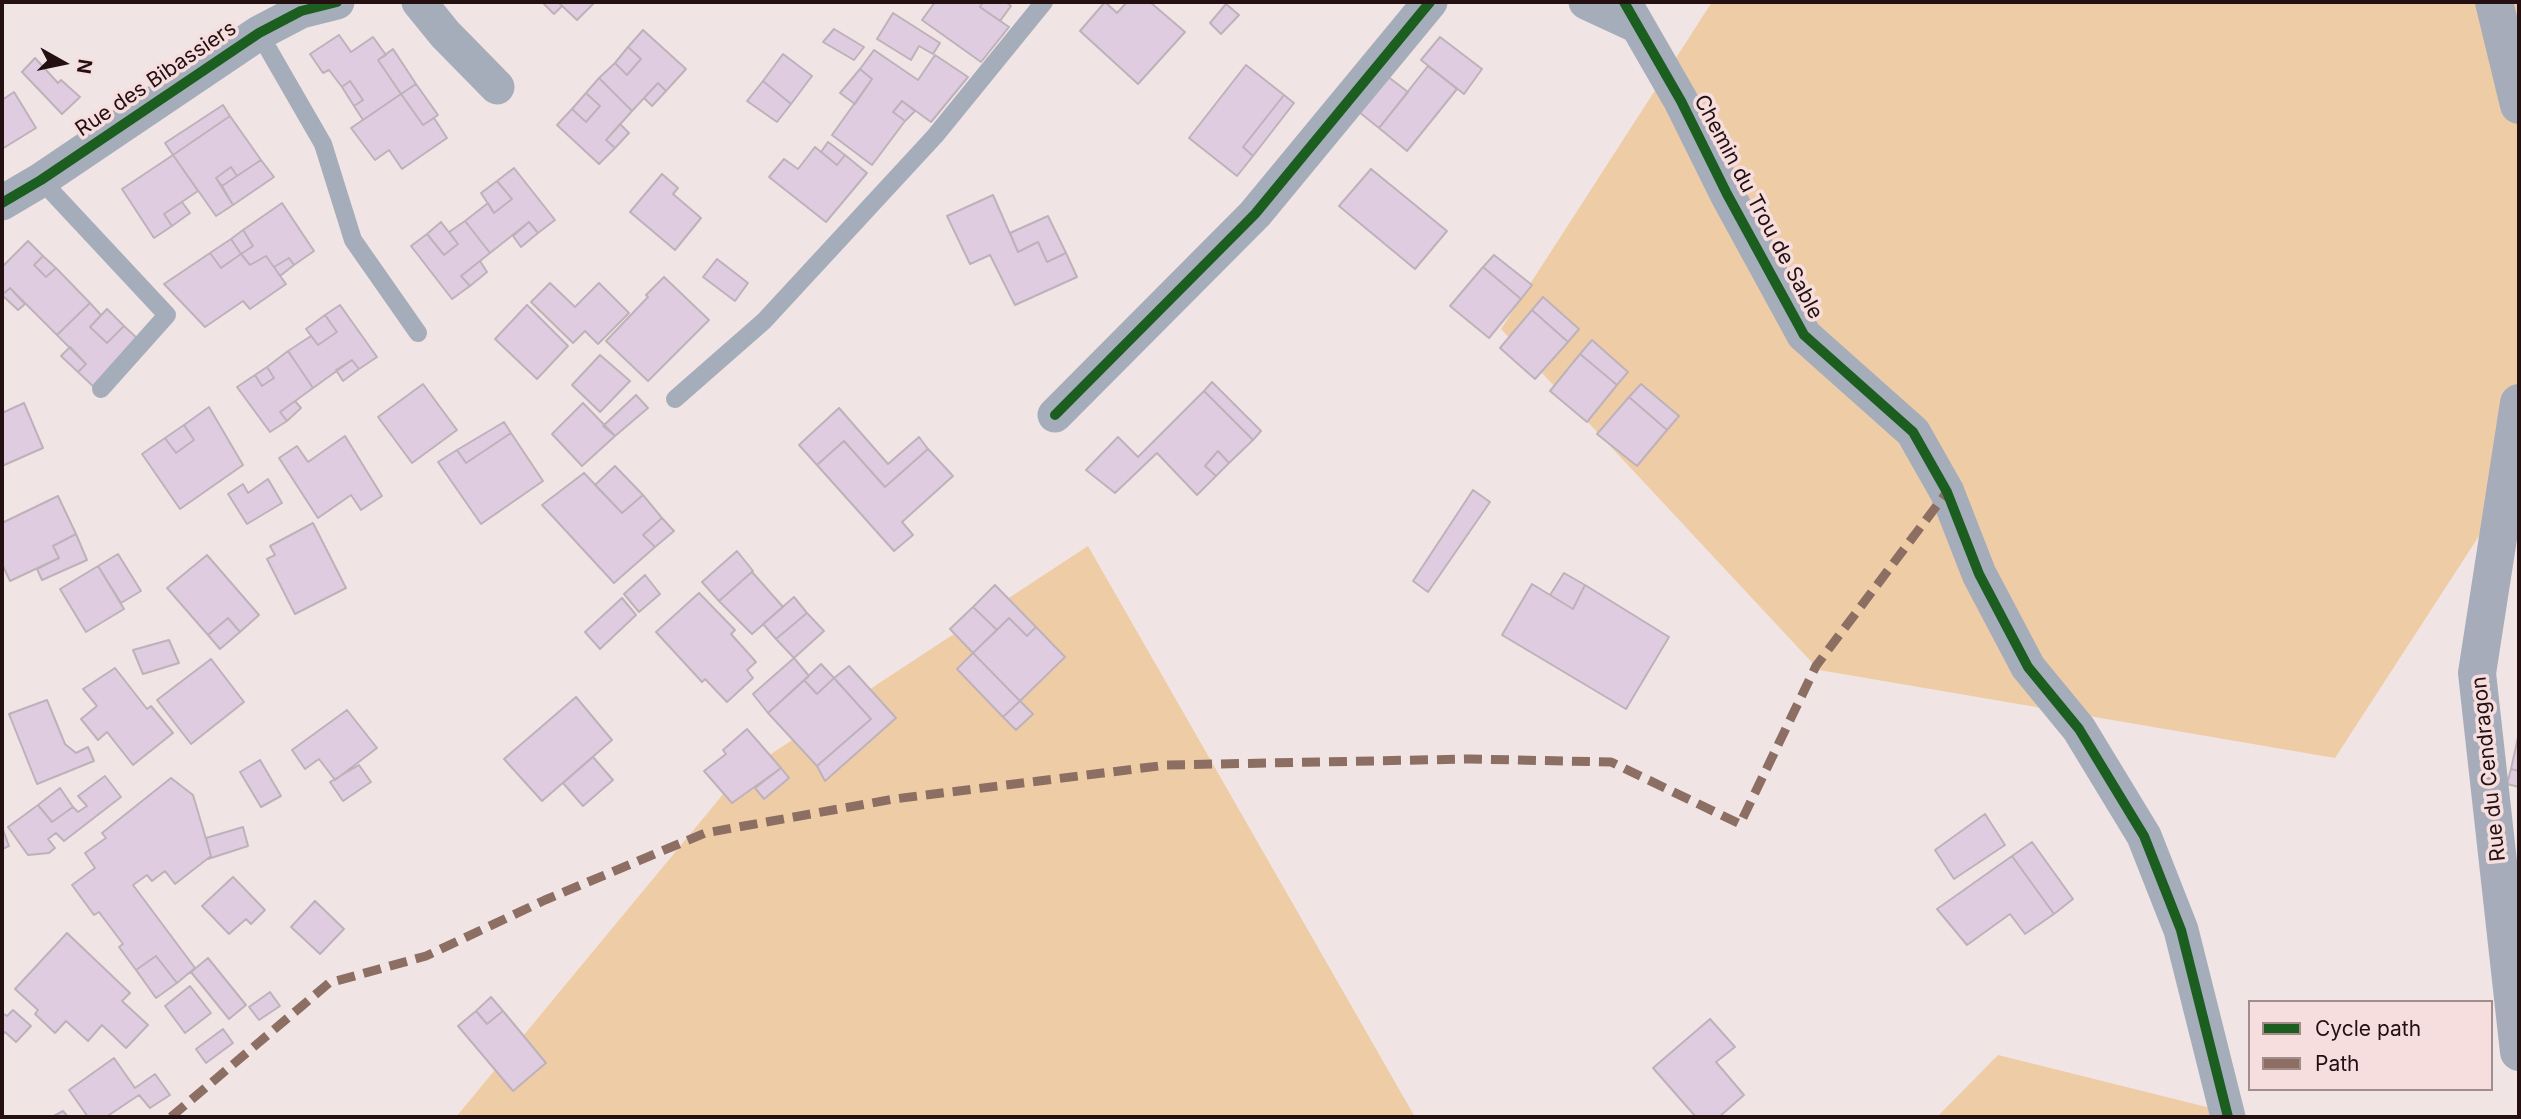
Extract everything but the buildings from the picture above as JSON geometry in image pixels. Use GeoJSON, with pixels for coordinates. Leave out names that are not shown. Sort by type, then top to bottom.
{"type":"FeatureCollection","features":[{"type":"Feature","properties":{"kind":"main road"},"geometry":{"type":"LineString","coordinates":[[2494,2],[2519,105]]}},
{"type":"Feature","properties":{"kind":"main road","name":"Rue du Cendragon"},"geometry":{"type":"LineString","coordinates":[[2519,403],[2477,673],[2519,1052]]}},
{"type":"Feature","properties":{"kind":"street","name":"Rue des Bibassiers"},"geometry":{"type":"LineString","coordinates":[[2,203],[41,180],[259,33],[301,11],[338,2]]}},
{"type":"Feature","properties":{"kind":"street"},"geometry":{"type":"LineString","coordinates":[[419,2],[445,34],[497,87]]}},
{"type":"Feature","properties":{"kind":"street"},"geometry":{"type":"LineString","coordinates":[[1055,415],[1255,214],[1430,2]]}},
{"type":"Feature","properties":{"kind":"street"},"geometry":{"type":"LineString","coordinates":[[1586,2],[1631,14]]}},
{"type":"Feature","properties":{"kind":"street","name":"Chemin du Trou de Sable"},"geometry":{"type":"LineString","coordinates":[[1631,14],[1681,101],[1727,194],[1804,335],[1913,432],[1947,492],[1979,575],[2028,667],[2079,729],[2144,836],[2181,930],[2228,1117]]}},
{"type":"Feature","properties":{"kind":"lane"},"geometry":{"type":"LineString","coordinates":[[675,399],[773,312],[935,136],[1044,2]]}},
{"type":"Feature","properties":{"kind":"lane"},"geometry":{"type":"LineString","coordinates":[[259,33],[323,144],[354,240],[418,333]]}},
{"type":"Feature","properties":{"kind":"lane"},"geometry":{"type":"LineString","coordinates":[[41,180],[166,315],[101,389]]}},
{"type":"Feature","properties":{"kind":"shaded area"},"geometry":{"type":"Polygon","coordinates":[[[1712,2],[2519,2],[2519,476],[2335,758],[1819,670],[1501,329],[1712,2]]]}},
{"type":"Feature","properties":{"kind":"shaded area"},"geometry":{"type":"Polygon","coordinates":[[[1088,546],[1415,1117],[456,1117],[739,775],[1088,546]]]}},
{"type":"Feature","properties":{"kind":"shaded area"},"geometry":{"type":"Polygon","coordinates":[[[1998,1055],[2247,1117],[1937,1117],[1998,1055]]]}},
{"type":"Feature","properties":{"kind":"marked path"},"geometry":{"type":"LineString","coordinates":[[171,1117],[329,983],[426,956],[545,900],[705,833],[894,799],[1167,765],[1470,759],[1611,762],[1740,824],[1816,666],[1947,492]]}},
{"type":"Feature","properties":{"kind":"cycle path"},"geometry":{"type":"LineString","coordinates":[[2,203],[41,180],[259,33],[301,11],[337,2]]}},
{"type":"Feature","properties":{"kind":"cycle path"},"geometry":{"type":"LineString","coordinates":[[1055,415],[1255,214],[1430,2]]}},
{"type":"Feature","properties":{"kind":"cycle path"},"geometry":{"type":"LineString","coordinates":[[1624,2],[1681,101],[1727,194],[1804,335],[1913,432],[1947,492],[1979,574],[2028,667],[2079,729],[2144,836],[2181,930],[2228,1117]]}}]}
